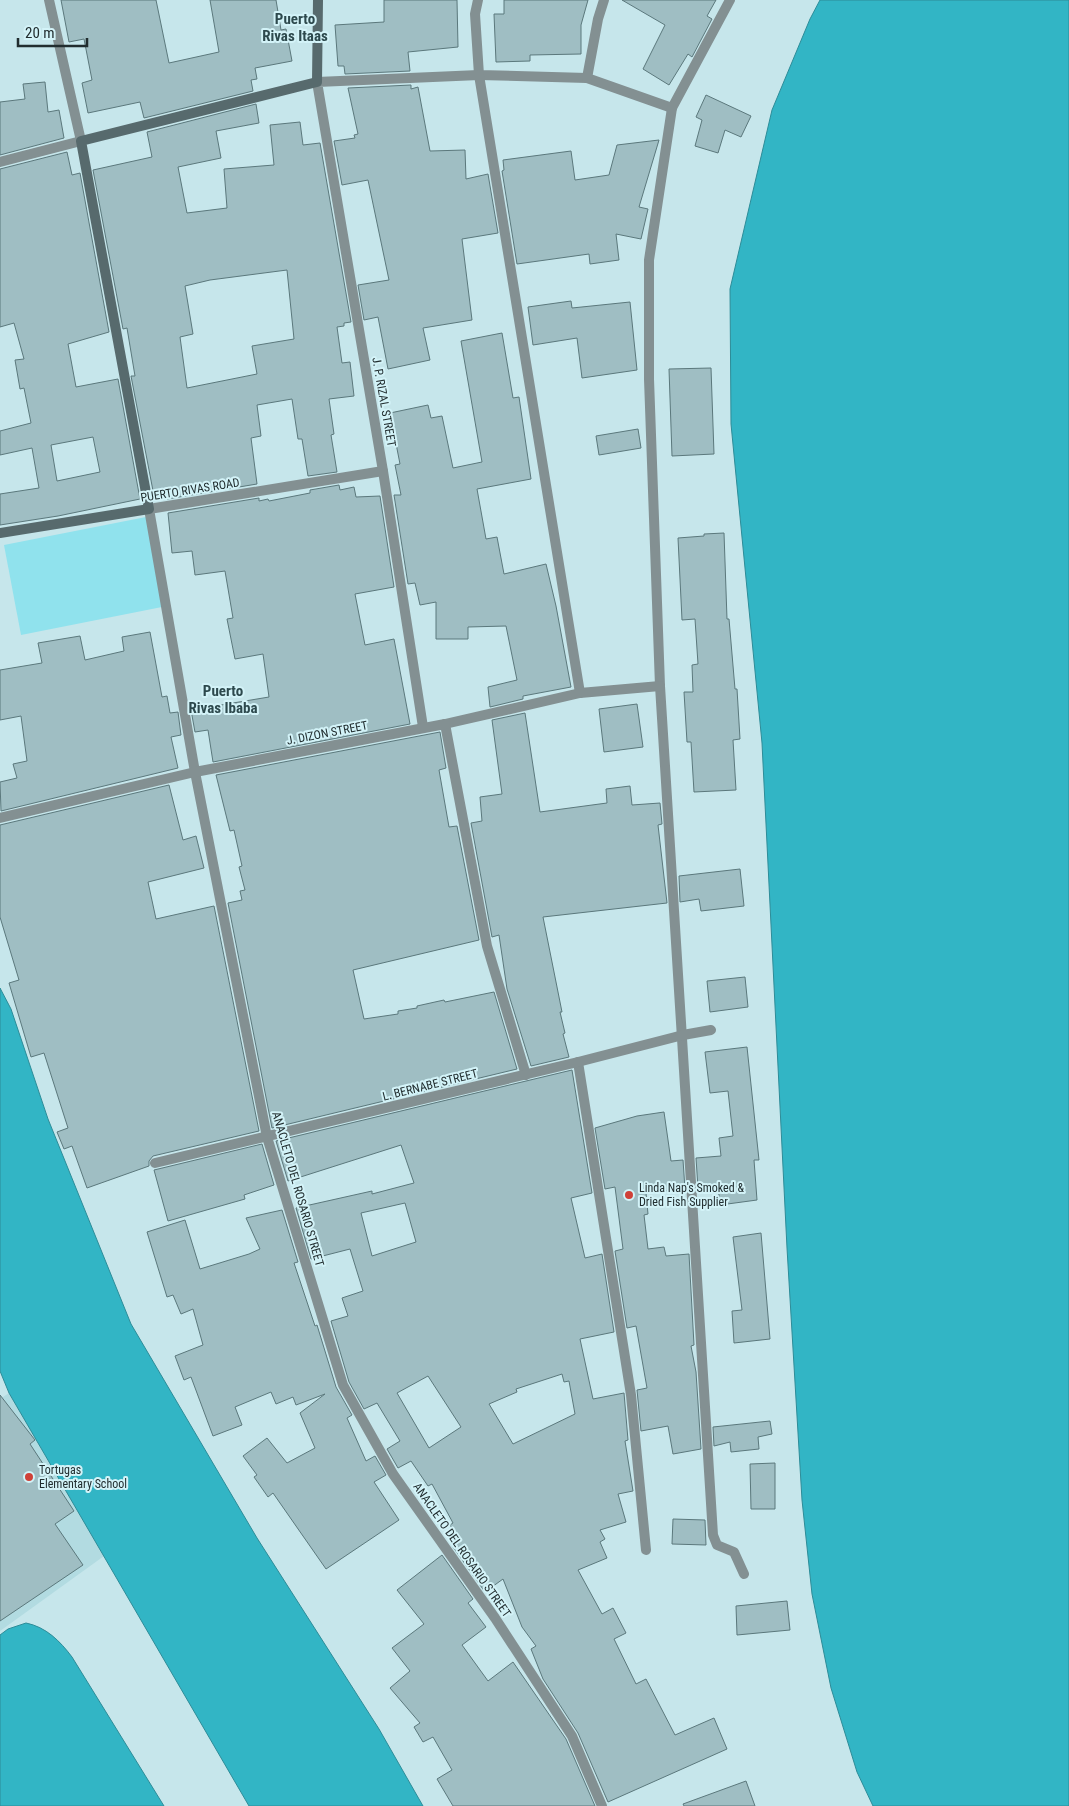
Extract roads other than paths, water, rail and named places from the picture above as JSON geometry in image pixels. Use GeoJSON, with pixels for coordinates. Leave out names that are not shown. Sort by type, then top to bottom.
{"type":"FeatureCollection","features":[{"type":"Feature","properties":{"kind":"street"},"geometry":{"type":"LineString","coordinates":[[50,0],[81,142],[149,509]]}},
{"type":"Feature","properties":{"kind":"street"},"geometry":{"type":"LineString","coordinates":[[317,82],[318,0]]}},
{"type":"Feature","properties":{"kind":"street"},"geometry":{"type":"LineString","coordinates":[[478,0],[475,14],[479,76],[580,693]]}},
{"type":"Feature","properties":{"kind":"street"},"geometry":{"type":"LineString","coordinates":[[587,78],[598,19],[604,0]]}},
{"type":"Feature","properties":{"kind":"street"},"geometry":{"type":"LineString","coordinates":[[730,0],[672,108],[649,260],[649,379],[660,686],[713,1535],[717,1545],[734,1552],[744,1574]]}},
{"type":"Feature","properties":{"kind":"street"},"geometry":{"type":"LineString","coordinates":[[0,162],[317,82],[479,76],[587,78],[672,108]]}},
{"type":"Feature","properties":{"kind":"street","name":"J. P. RIZAL STREET"},"geometry":{"type":"LineString","coordinates":[[317,82],[383,471],[423,727]]}},
{"type":"Feature","properties":{"kind":"street","name":"PUERTO RIVAS ROAD"},"geometry":{"type":"LineString","coordinates":[[0,533],[383,471]]}},
{"type":"Feature","properties":{"kind":"street","name":"ANACLETO DEL ROSARIO STREET"},"geometry":{"type":"LineString","coordinates":[[149,509],[195,772],[267,1137],[343,1385],[393,1474],[495,1618],[572,1736],[602,1806]]}},
{"type":"Feature","properties":{"kind":"street","name":"J. DIZON STREET"},"geometry":{"type":"LineString","coordinates":[[0,818],[195,772],[445,724],[580,693],[660,686]]}},
{"type":"Feature","properties":{"kind":"street"},"geometry":{"type":"LineString","coordinates":[[445,724],[487,946],[526,1075]]}},
{"type":"Feature","properties":{"kind":"street","name":"L. BERNABE STREET"},"geometry":{"type":"LineString","coordinates":[[155,1163],[526,1075],[683,1034],[711,1030]]}},
{"type":"Feature","properties":{"kind":"street"},"geometry":{"type":"LineString","coordinates":[[578,1062],[630,1395],[646,1550]]}},
{"type":"Feature","properties":{"kind":"place","name":"Linda Nap's Smoked & Dried Fish Supplier"},"geometry":{"type":"Point","coordinates":[629,1195]}},
{"type":"Feature","properties":{"kind":"place","name":"Tortugas Elementary School"},"geometry":{"type":"Point","coordinates":[29,1477]}},
{"type":"Feature","properties":{"kind":"district","name":"Puerto Rivas Itaas"},"geometry":{"type":"Point","coordinates":[295,28]}},
{"type":"Feature","properties":{"kind":"district","name":"Puerto Rivas Ibaba"},"geometry":{"type":"Point","coordinates":[223,700]}}]}
